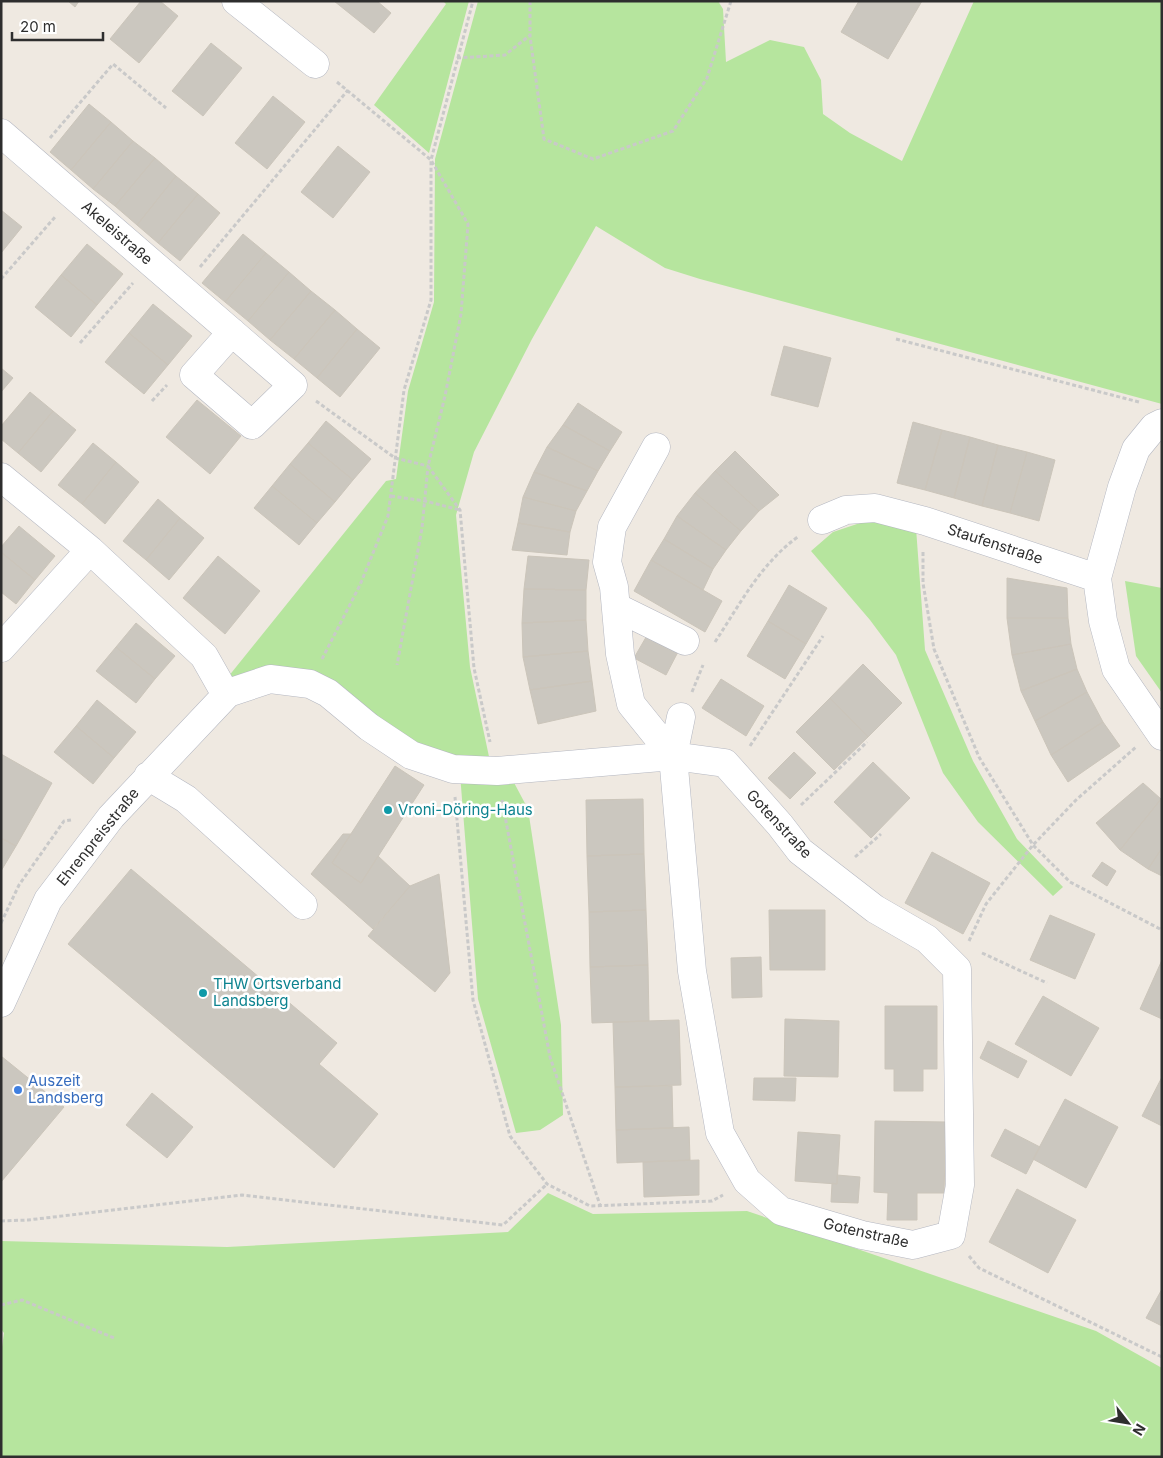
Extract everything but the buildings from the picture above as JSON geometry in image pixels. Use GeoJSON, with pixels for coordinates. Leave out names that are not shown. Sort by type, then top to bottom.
{"type":"FeatureCollection","features":[{"type":"Feature","properties":{"kind":"street"},"geometry":{"type":"LineString","coordinates":[[236,1],[316,64]]}},
{"type":"Feature","properties":{"kind":"street","name":"Akeleistraße"},"geometry":{"type":"LineString","coordinates":[[1,133],[293,385]]}},
{"type":"Feature","properties":{"kind":"street"},"geometry":{"type":"LineString","coordinates":[[232,332],[194,375],[252,425],[293,385]]}},
{"type":"Feature","properties":{"kind":"street"},"geometry":{"type":"LineString","coordinates":[[1160,734],[1116,669],[1103,621],[1098,578],[1122,486],[1136,448],[1154,427],[1162,423]]}},
{"type":"Feature","properties":{"kind":"street"},"geometry":{"type":"LineString","coordinates":[[656,447],[612,527],[607,562],[614,587],[620,654],[631,704],[673,756]]}},
{"type":"Feature","properties":{"kind":"street"},"geometry":{"type":"LineString","coordinates":[[1,478],[90,550],[204,656],[221,686],[228,693]]}},
{"type":"Feature","properties":{"kind":"street","name":"Staufenstraße"},"geometry":{"type":"LineString","coordinates":[[822,520],[846,510],[875,508],[925,521],[1098,578]]}},
{"type":"Feature","properties":{"kind":"street"},"geometry":{"type":"LineString","coordinates":[[1,648],[90,550]]}},
{"type":"Feature","properties":{"kind":"street"},"geometry":{"type":"LineString","coordinates":[[616,606],[685,642]]}},
{"type":"Feature","properties":{"kind":"street","name":"Ehrenpreisstraße"},"geometry":{"type":"LineString","coordinates":[[1,1003],[48,900],[111,816],[228,693],[270,679],[310,684],[328,693],[369,727],[411,754],[453,769]]}},
{"type":"Feature","properties":{"kind":"street","name":"Gotenstraße"},"geometry":{"type":"LineString","coordinates":[[681,717],[673,756],[692,971],[720,1133],[747,1181],[781,1211],[862,1235],[913,1245],[951,1235]]}},
{"type":"Feature","properties":{"kind":"street","name":"Gotenstraße"},"geometry":{"type":"LineString","coordinates":[[453,769],[497,771],[673,756],[725,763],[780,825],[800,851],[876,910],[962,958]]}},
{"type":"Feature","properties":{"kind":"street"},"geometry":{"type":"LineString","coordinates":[[148,776],[186,799],[303,905]]}},
{"type":"Feature","properties":{"kind":"street"},"geometry":{"type":"LineString","coordinates":[[951,1235],[960,1185],[962,958]]}},
{"type":"Feature","properties":{"kind":"path"},"geometry":{"type":"LineString","coordinates":[[310,684],[360,584],[388,516],[404,390],[431,300],[431,160],[474,1]]}},
{"type":"Feature","properties":{"kind":"path"},"geometry":{"type":"LineString","coordinates":[[530,1],[530,36],[544,139],[592,159],[672,131],[707,78],[731,1]]}},
{"type":"Feature","properties":{"kind":"path"},"geometry":{"type":"LineString","coordinates":[[458,58],[505,55],[530,36]]}},
{"type":"Feature","properties":{"kind":"path"},"geometry":{"type":"LineString","coordinates":[[32,160],[113,64],[166,108]]}},
{"type":"Feature","properties":{"kind":"path"},"geometry":{"type":"LineString","coordinates":[[316,64],[431,160],[468,224],[460,314],[445,396],[428,466],[422,528],[397,664]]}},
{"type":"Feature","properties":{"kind":"path"},"geometry":{"type":"LineString","coordinates":[[182,289],[348,90]]}},
{"type":"Feature","properties":{"kind":"path"},"geometry":{"type":"LineString","coordinates":[[1,279],[74,196]]}},
{"type":"Feature","properties":{"kind":"path"},"geometry":{"type":"LineString","coordinates":[[80,343],[151,262]]}},
{"type":"Feature","properties":{"kind":"path"},"geometry":{"type":"LineString","coordinates":[[896,339],[1143,403]]}},
{"type":"Feature","properties":{"kind":"path"},"geometry":{"type":"LineString","coordinates":[[293,385],[395,458],[428,466],[460,510],[474,668],[497,771],[550,1057],[600,1206]]}},
{"type":"Feature","properties":{"kind":"path"},"geometry":{"type":"LineString","coordinates":[[391,496],[425,501],[460,510]]}},
{"type":"Feature","properties":{"kind":"path"},"geometry":{"type":"LineString","coordinates":[[712,647],[763,569],[788,544],[822,520]]}},
{"type":"Feature","properties":{"kind":"path"},"geometry":{"type":"LineString","coordinates":[[925,521],[923,583],[934,649],[979,757],[1033,846],[1070,882],[1162,930]]}},
{"type":"Feature","properties":{"kind":"path"},"geometry":{"type":"LineString","coordinates":[[732,772],[823,636]]}},
{"type":"Feature","properties":{"kind":"path"},"geometry":{"type":"LineString","coordinates":[[681,717],[703,664]]}},
{"type":"Feature","properties":{"kind":"path"},"geometry":{"type":"LineString","coordinates":[[1047,983],[962,958],[986,904],[1033,846],[1076,800],[1131,749],[1160,734]]}},
{"type":"Feature","properties":{"kind":"path"},"geometry":{"type":"LineString","coordinates":[[780,825],[867,742]]}},
{"type":"Feature","properties":{"kind":"path"},"geometry":{"type":"LineString","coordinates":[[453,769],[473,1000],[510,1136],[547,1184],[590,1206],[712,1201],[747,1181]]}},
{"type":"Feature","properties":{"kind":"path"},"geometry":{"type":"LineString","coordinates":[[1,1221],[28,1220],[242,1195],[503,1225],[547,1184]]}},
{"type":"Feature","properties":{"kind":"path"},"geometry":{"type":"LineString","coordinates":[[951,1235],[979,1268],[1162,1357]]}},
{"type":"Feature","properties":{"kind":"path"},"geometry":{"type":"LineString","coordinates":[[1,1305],[22,1300],[114,1338]]}},
{"type":"Feature","properties":{"kind":"green space"},"geometry":{"type":"Polygon","coordinates":[[[443,1],[469,1],[429,153],[374,105],[446,4],[443,1]]]}},
{"type":"Feature","properties":{"kind":"green space"},"geometry":{"type":"Polygon","coordinates":[[[478,1],[718,1],[723,9],[726,62],[770,40],[804,47],[821,80],[823,114],[850,133],[902,161],[974,1],[1162,1],[1162,404],[665,268],[596,226],[532,339],[474,452],[456,515],[470,667],[491,766],[414,751],[354,707],[236,682],[228,677],[386,481],[396,479],[408,391],[434,302],[435,159],[478,1]]]}},
{"type":"Feature","properties":{"kind":"green space"},"geometry":{"type":"Polygon","coordinates":[[[878,517],[916,528],[925,650],[973,761],[1017,839],[1063,887],[1053,896],[978,822],[943,773],[896,655],[870,620],[811,551],[833,532],[878,517]]]}},
{"type":"Feature","properties":{"kind":"green space"},"geometry":{"type":"Polygon","coordinates":[[[1125,581],[1162,588],[1162,693],[1136,656],[1125,581]]]}},
{"type":"Feature","properties":{"kind":"green space"},"geometry":{"type":"Polygon","coordinates":[[[460,774],[511,777],[528,809],[561,1025],[563,1115],[540,1130],[516,1133],[478,999],[460,774]]]}},
{"type":"Feature","properties":{"kind":"green space"},"geometry":{"type":"Polygon","coordinates":[[[548,1193],[593,1214],[747,1211],[1096,1331],[1162,1368],[1162,1457],[2,1457],[1,1354],[4,1333],[1,1329],[1,1241],[227,1247],[508,1232],[548,1193]]]}},
{"type":"Feature","properties":{"kind":"place","name":"Vroni-Döring-Haus"},"geometry":{"type":"Point","coordinates":[388,810]}},
{"type":"Feature","properties":{"kind":"place","name":"THW Ortsverband Landsberg"},"geometry":{"type":"Point","coordinates":[203,993]}},
{"type":"Feature","properties":{"kind":"place","name":"Auszeit Landsberg"},"geometry":{"type":"Point","coordinates":[18,1090]}}]}
